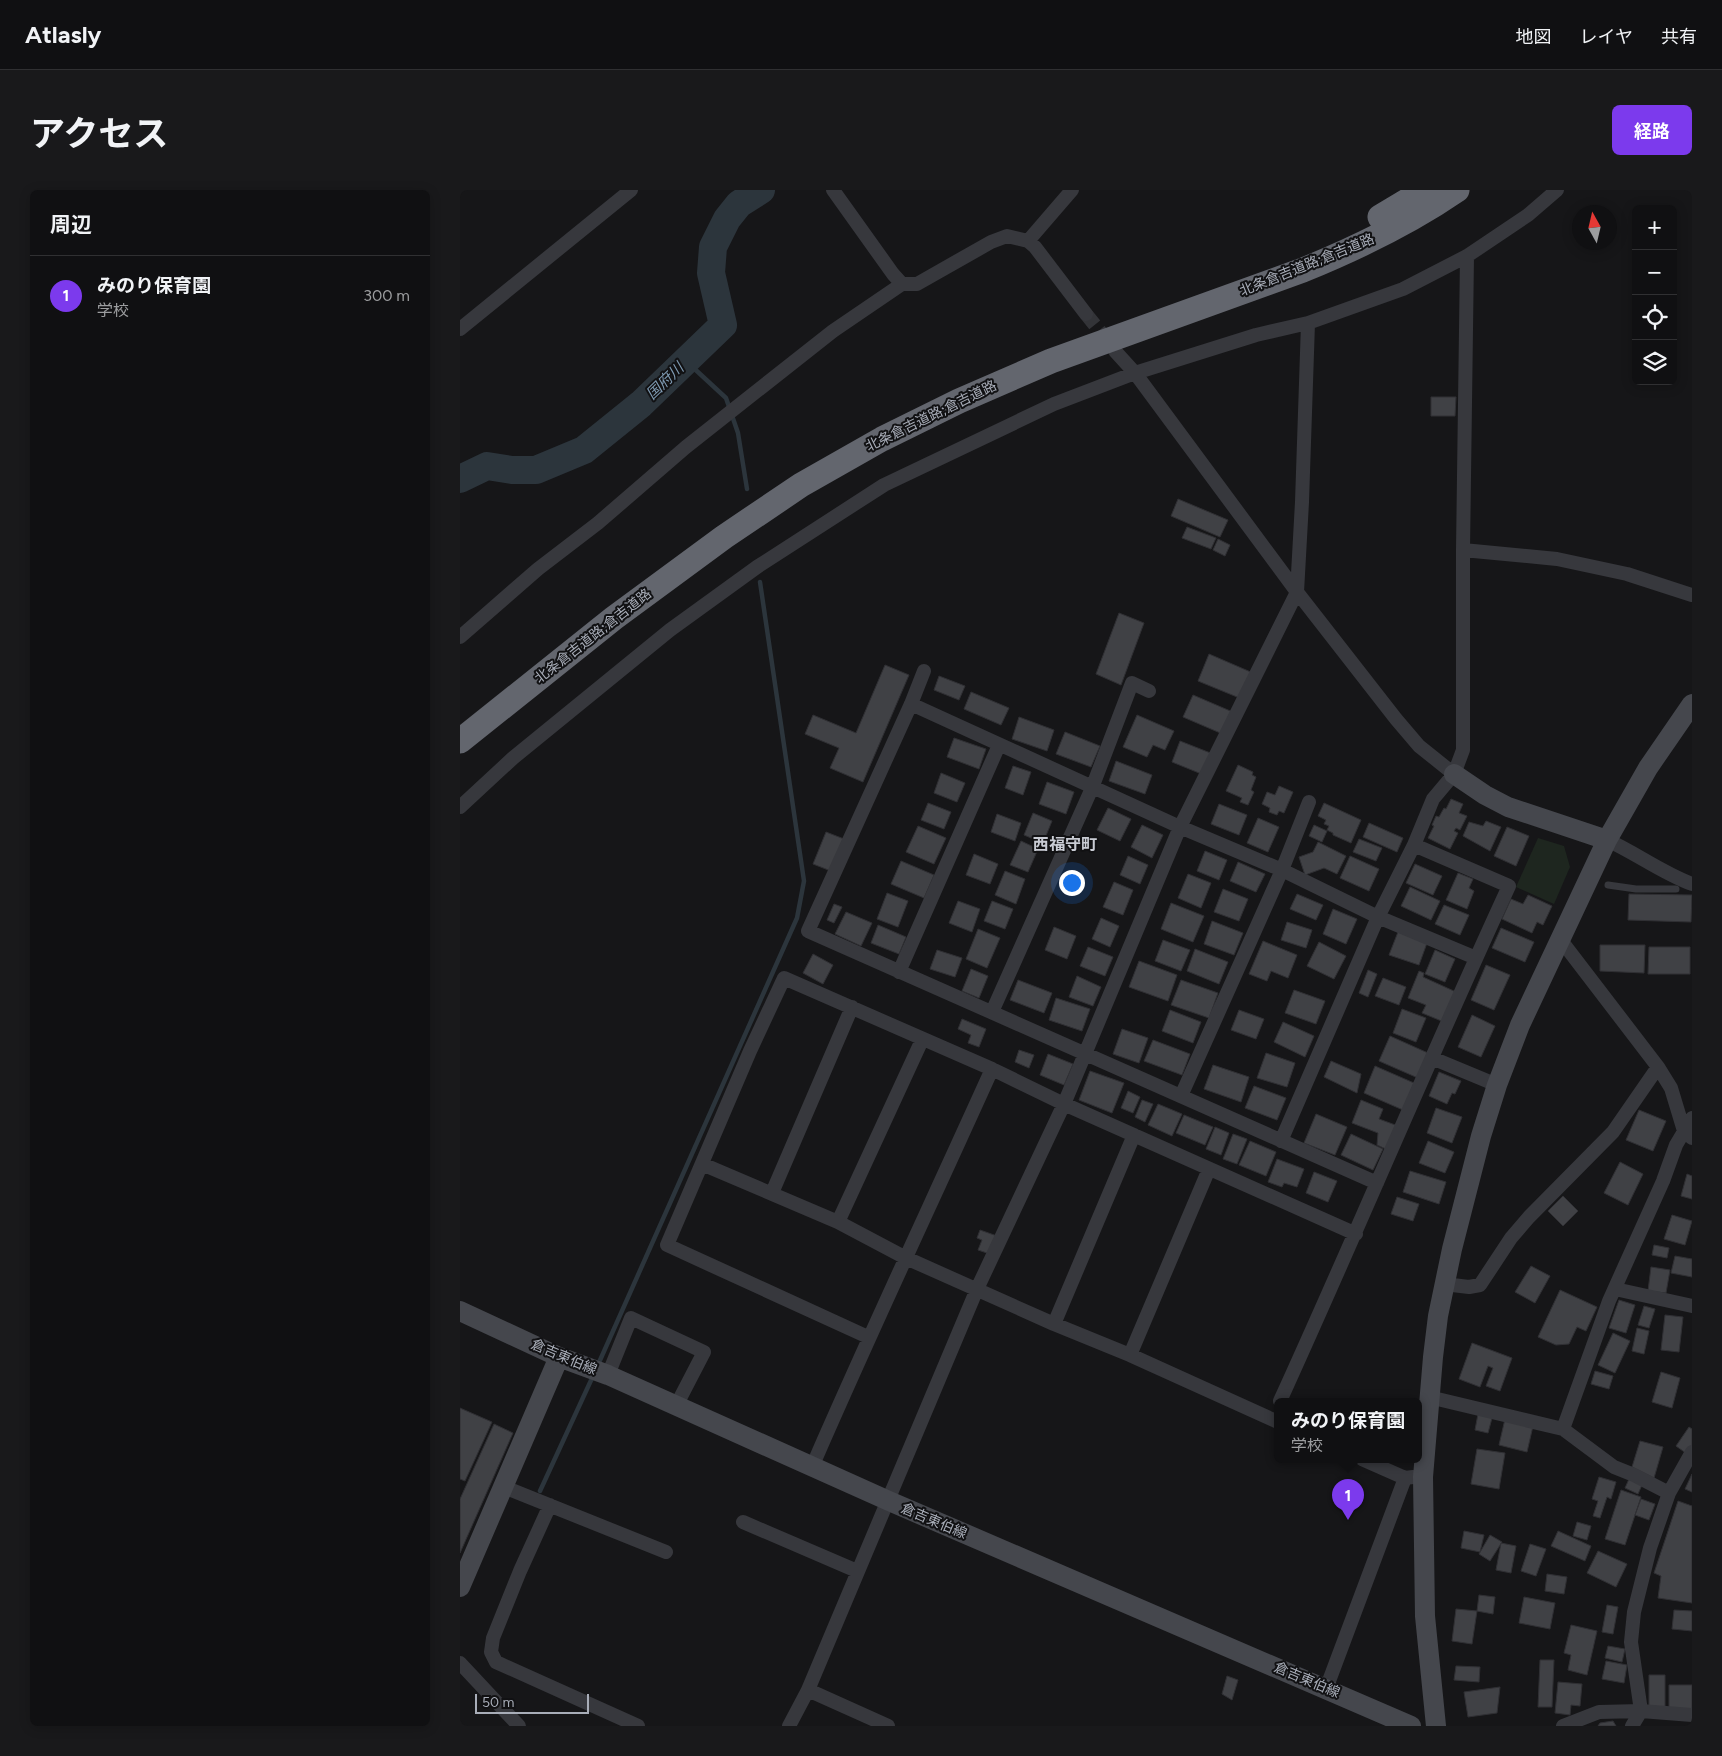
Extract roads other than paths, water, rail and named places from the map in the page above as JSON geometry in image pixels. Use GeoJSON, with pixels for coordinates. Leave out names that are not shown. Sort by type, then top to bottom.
{"type":"FeatureCollection","features":[{"type":"Feature","properties":{"kind":"highway","name":"北条倉吉道路;倉吉道路"},"geometry":{"type":"LineString","coordinates":[[460,720],[604,605],[715,522],[792,471],[874,425],[952,386],[1045,347],[1334,239],[1396,208],[1425,190]]}},
{"type":"Feature","properties":{"kind":"highway","name":"北条倉吉道路;倉吉道路"},"geometry":{"type":"LineString","coordinates":[[460,741],[614,618],[724,536],[801,484],[882,439],[959,401],[1051,361],[1340,255],[1404,223],[1457,190]]}},
{"type":"Feature","properties":{"kind":"street"},"geometry":{"type":"LineString","coordinates":[[460,329],[631,190]]}},
{"type":"Feature","properties":{"kind":"street"},"geometry":{"type":"LineString","coordinates":[[833,190],[897,279],[917,284],[991,242],[1007,236],[1028,241],[1035,247],[1086,314]]}},
{"type":"Feature","properties":{"kind":"street"},"geometry":{"type":"LineString","coordinates":[[1028,241],[1072,190]]}},
{"type":"Feature","properties":{"kind":"street"},"geometry":{"type":"LineString","coordinates":[[460,807],[513,758],[670,630],[757,567],[893,480],[1054,404],[1135,373],[1256,335],[1308,323],[1403,289],[1467,256],[1528,215],[1557,190]]}},
{"type":"Feature","properties":{"kind":"street"},"geometry":{"type":"LineString","coordinates":[[1281,1141],[1378,917],[1414,844],[1433,799],[1454,774],[1463,750],[1463,550],[1467,256]]}},
{"type":"Feature","properties":{"kind":"street"},"geometry":{"type":"LineString","coordinates":[[460,637],[538,569],[897,279]]}},
{"type":"Feature","properties":{"kind":"street"},"geometry":{"type":"LineString","coordinates":[[789,1726],[808,1690],[977,1289],[1087,1053],[1180,827],[1297,592],[1308,323]]}},
{"type":"Feature","properties":{"kind":"street"},"geometry":{"type":"LineString","coordinates":[[1115,351],[1135,373],[1297,592],[1396,720],[1419,746],[1454,774],[1485,795],[1508,807],[1607,840],[1692,884]]}},
{"type":"Feature","properties":{"kind":"street"},"geometry":{"type":"LineString","coordinates":[[1463,550],[1557,559],[1627,574],[1692,595]]}},
{"type":"Feature","properties":{"kind":"street"},"geometry":{"type":"LineString","coordinates":[[924,671],[911,704],[808,931],[1378,1183]]}},
{"type":"Feature","properties":{"kind":"street"},"geometry":{"type":"LineString","coordinates":[[992,1012],[1092,788],[1132,683],[1149,692]]}},
{"type":"Feature","properties":{"kind":"street"},"geometry":{"type":"LineString","coordinates":[[911,704],[1092,788],[1282,870],[1378,917],[1476,958]]}},
{"type":"Feature","properties":{"kind":"street"},"geometry":{"type":"LineString","coordinates":[[1422,1434],[1444,1284],[1469,1182],[1497,1085],[1520,1025],[1607,840],[1648,768],[1692,704]]}},
{"type":"Feature","properties":{"kind":"street"},"geometry":{"type":"LineString","coordinates":[[899,972],[999,744]]}},
{"type":"Feature","properties":{"kind":"street"},"geometry":{"type":"LineString","coordinates":[[1181,1096],[1282,870],[1310,802]]}},
{"type":"Feature","properties":{"kind":"street"},"geometry":{"type":"LineString","coordinates":[[1281,1398],[1356,1234],[1509,886],[1414,844]]}},
{"type":"Feature","properties":{"kind":"street"},"geometry":{"type":"LineString","coordinates":[[1560,939],[1658,1067],[1671,1088],[1688,1135]]}},
{"type":"Feature","properties":{"kind":"street"},"geometry":{"type":"LineString","coordinates":[[868,1337],[667,1245],[750,1050],[784,978],[992,1069],[1064,1104],[1356,1234]]}},
{"type":"Feature","properties":{"kind":"street"},"geometry":{"type":"LineString","coordinates":[[772,1193],[852,1007]]}},
{"type":"Feature","properties":{"kind":"street"},"geometry":{"type":"LineString","coordinates":[[838,1222],[922,1040]]}},
{"type":"Feature","properties":{"kind":"street"},"geometry":{"type":"LineString","coordinates":[[1432,1058],[1497,1085]]}},
{"type":"Feature","properties":{"kind":"street"},"geometry":{"type":"LineString","coordinates":[[1444,1284],[1469,1287],[1480,1284],[1511,1238],[1529,1217],[1614,1132],[1658,1067]]}},
{"type":"Feature","properties":{"kind":"street"},"geometry":{"type":"LineString","coordinates":[[812,1467],[868,1337],[992,1069]]}},
{"type":"Feature","properties":{"kind":"street"},"geometry":{"type":"LineString","coordinates":[[1563,1429],[1615,1289],[1663,1181],[1676,1145],[1688,1135],[1692,1118]]}},
{"type":"Feature","properties":{"kind":"street"},"geometry":{"type":"LineString","coordinates":[[1054,1324],[1134,1135]]}},
{"type":"Feature","properties":{"kind":"street"},"geometry":{"type":"LineString","coordinates":[[702,1164],[838,1222],[906,1258],[1054,1324],[1274,1415]]}},
{"type":"Feature","properties":{"kind":"street"},"geometry":{"type":"LineString","coordinates":[[1130,1355],[1209,1169]]}},
{"type":"Feature","properties":{"kind":"street"},"geometry":{"type":"LineString","coordinates":[[1615,1289],[1692,1306]]}},
{"type":"Feature","properties":{"kind":"street","name":"倉吉東伯線"},"geometry":{"type":"LineString","coordinates":[[460,1311],[559,1357],[608,1376],[889,1501],[1411,1726]]}},
{"type":"Feature","properties":{"kind":"street"},"geometry":{"type":"LineString","coordinates":[[608,1376],[631,1318],[704,1352],[676,1406]]}},
{"type":"Feature","properties":{"kind":"street"},"geometry":{"type":"LineString","coordinates":[[460,1587],[559,1357]]}},
{"type":"Feature","properties":{"kind":"street"},"geometry":{"type":"LineString","coordinates":[[1429,1396],[1563,1429],[1614,1467],[1669,1493]]}},
{"type":"Feature","properties":{"kind":"street"},"geometry":{"type":"LineString","coordinates":[[1632,1726],[1641,1711],[1631,1642],[1634,1612],[1650,1548],[1669,1493],[1692,1452]]}},
{"type":"Feature","properties":{"kind":"street"},"geometry":{"type":"LineString","coordinates":[[1374,1463],[1414,1477]]}},
{"type":"Feature","properties":{"kind":"street"},"geometry":{"type":"LineString","coordinates":[[1326,1689],[1414,1477],[1417,1463]]}},
{"type":"Feature","properties":{"kind":"street"},"geometry":{"type":"LineString","coordinates":[[1414,1477],[1436,1726]]}},
{"type":"Feature","properties":{"kind":"street"},"geometry":{"type":"LineString","coordinates":[[504,1487],[666,1552]]}},
{"type":"Feature","properties":{"kind":"street"},"geometry":{"type":"LineString","coordinates":[[550,1505],[520,1571],[493,1638],[491,1652],[496,1662],[638,1726]]}},
{"type":"Feature","properties":{"kind":"street"},"geometry":{"type":"LineString","coordinates":[[743,1522],[857,1572]]}},
{"type":"Feature","properties":{"kind":"street"},"geometry":{"type":"LineString","coordinates":[[460,1663],[519,1726]]}},
{"type":"Feature","properties":{"kind":"street"},"geometry":{"type":"LineString","coordinates":[[808,1690],[888,1726]]}},
{"type":"Feature","properties":{"kind":"street"},"geometry":{"type":"LineString","coordinates":[[1563,1726],[1599,1712],[1641,1711],[1692,1715]]}},
{"type":"Feature","properties":{"kind":"lane"},"geometry":{"type":"LineString","coordinates":[[1608,885],[1636,889],[1676,889]]}},
{"type":"Feature","properties":{"kind":"waterway","name":"国府川"},"geometry":{"type":"LineString","coordinates":[[460,479],[487,466],[512,470],[536,470],[584,450],[641,404],[723,325],[711,273],[713,247],[727,219],[739,204],[761,190]]}},
{"type":"Feature","properties":{"kind":"waterway"},"geometry":{"type":"LineString","coordinates":[[686,361],[726,398],[738,433],[747,489]]}},
{"type":"Feature","properties":{"kind":"waterway"},"geometry":{"type":"LineString","coordinates":[[597,1367],[797,918],[804,881],[760,582]]}},
{"type":"Feature","properties":{"kind":"waterway"},"geometry":{"type":"LineString","coordinates":[[540,1491],[593,1376]]}},
{"type":"Feature","properties":{"kind":"tunnel"},"geometry":{"type":"LineString","coordinates":[[1086,314],[1110,344]]}},
{"type":"Feature","properties":{"kind":"place","name":"みのり保育園"},"geometry":{"type":"Point","coordinates":[1348,1520]}},
{"type":"Feature","properties":{"kind":"district","name":"西福守町"},"geometry":{"type":"Point","coordinates":[1065,844]}}]}
